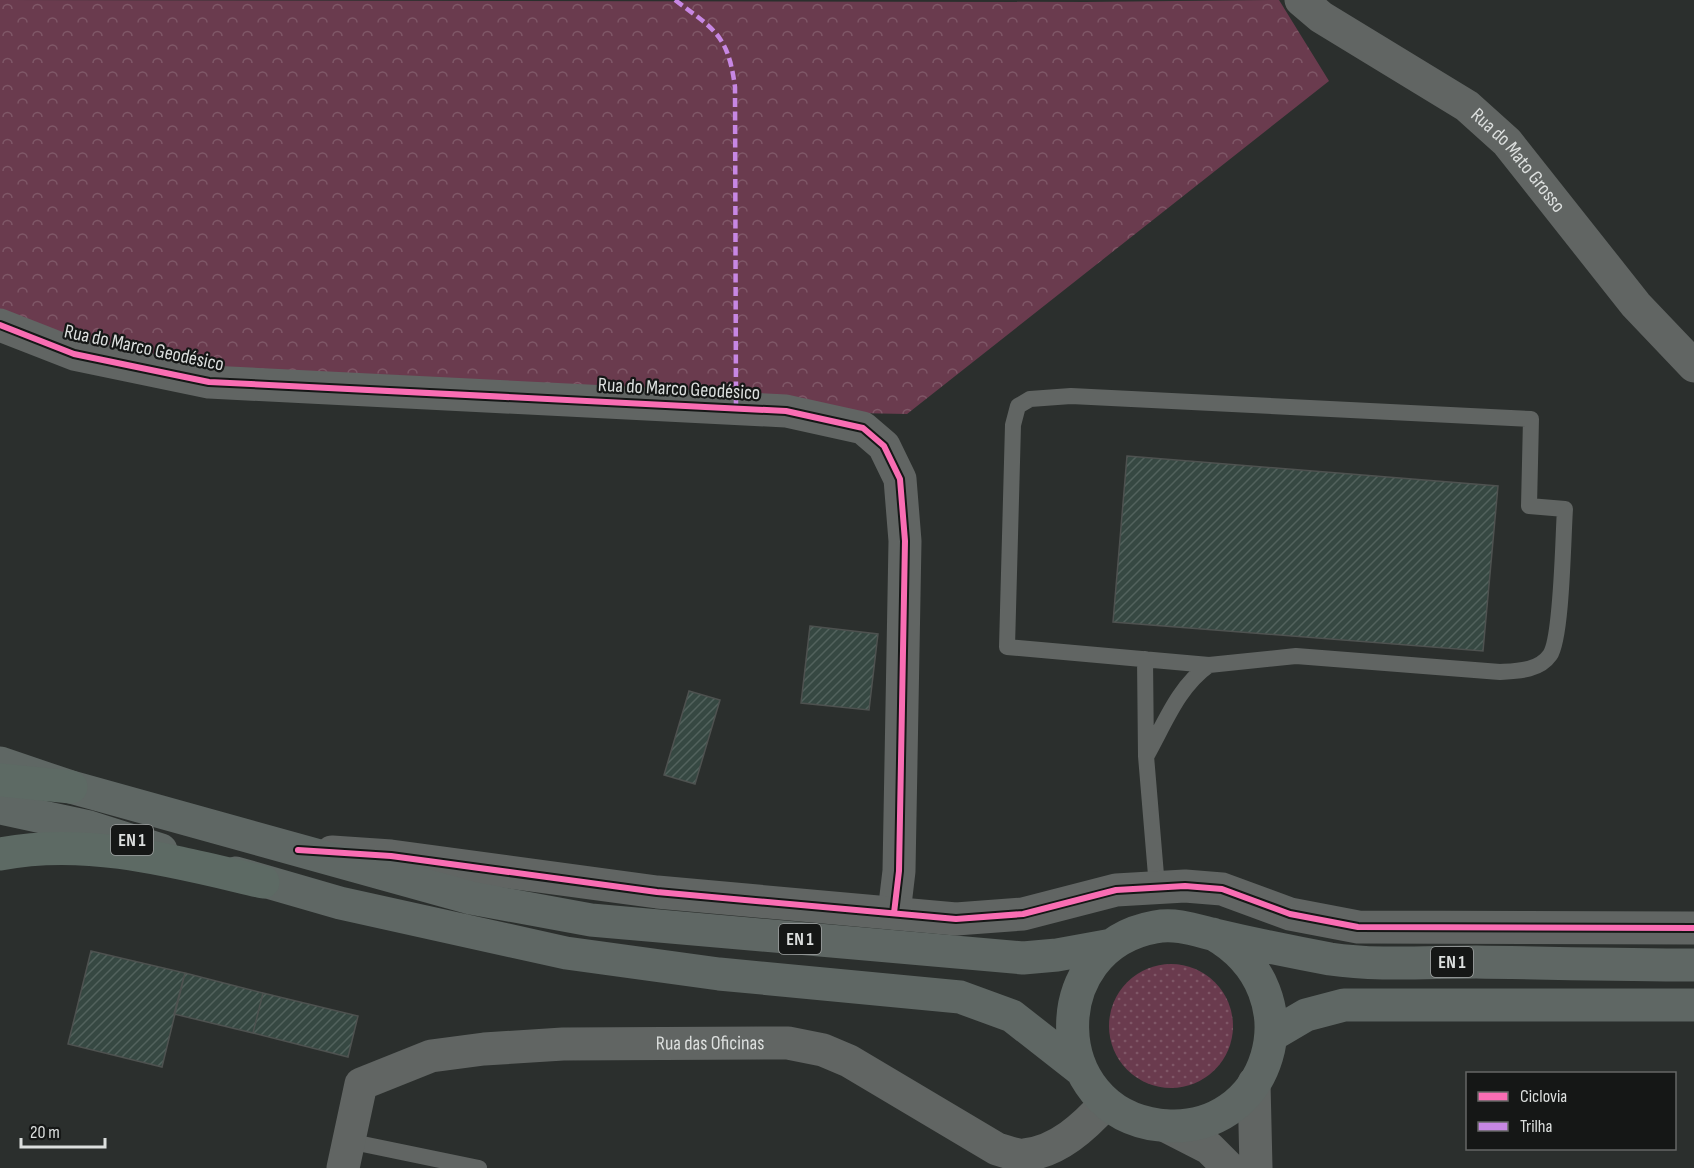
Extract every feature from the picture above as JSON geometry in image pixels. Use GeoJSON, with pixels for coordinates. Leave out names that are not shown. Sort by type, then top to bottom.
{"type":"FeatureCollection","features":[{"type":"Feature","properties":{"kind":"highway"},"geometry":{"type":"LineString","coordinates":[[0,780],[71,787]]}},
{"type":"Feature","properties":{"kind":"highway"},"geometry":{"type":"LineString","coordinates":[[0,854],[52,847],[90,848],[190,865],[262,882]]}},
{"type":"Feature","properties":{"kind":"main road","name":"EN 1"},"geometry":{"type":"LineString","coordinates":[[0,763],[71,787],[471,898],[591,920],[1023,958],[1057,955],[1112,945]]}},
{"type":"Feature","properties":{"kind":"main road","name":"EN 1"},"geometry":{"type":"LineString","coordinates":[[0,808],[89,827],[262,882],[407,919],[526,945],[598,958],[719,974],[960,997],[1012,1016],[1081,1070],[1106,1103],[1134,1119],[1166,1126],[1183,1126],[1216,1116],[1243,1096],[1254,1083],[1266,1060],[1272,1035],[1272,1017],[1263,983],[1242,954],[1213,934]]}},
{"type":"Feature","properties":{"kind":"main road","name":"EN 1"},"geometry":{"type":"LineString","coordinates":[[1081,1070],[1071,1032],[1072,1012],[1086,974],[1097,958],[1112,945],[1126,936],[1158,926],[1186,926],[1213,934],[1342,960],[1694,965]]}},
{"type":"Feature","properties":{"kind":"main road","name":"EN 1"},"geometry":{"type":"LineString","coordinates":[[1272,1035],[1306,1015],[1344,1005],[1694,1005]]}},
{"type":"Feature","properties":{"kind":"street","name":"Rua do Mato Grosso"},"geometry":{"type":"LineString","coordinates":[[1301,0],[1321,17],[1467,106],[1507,142],[1636,305],[1694,366]]}},
{"type":"Feature","properties":{"kind":"street","name":"Rua do Marco Geodésico"},"geometry":{"type":"LineString","coordinates":[[0,325],[74,354],[209,382],[786,411],[863,428],[884,446],[900,479],[905,541],[899,871],[894,914]]}},
{"type":"Feature","properties":{"kind":"street"},"geometry":{"type":"LineString","coordinates":[[298,850],[391,856],[647,891],[956,919],[1023,915],[1097,893],[1185,886],[1222,889],[1290,914],[1358,927],[1694,928]]}},
{"type":"Feature","properties":{"kind":"street"},"geometry":{"type":"LineString","coordinates":[[1157,887],[1158,926]]}},
{"type":"Feature","properties":{"kind":"street","name":"Rua das Oficinas"},"geometry":{"type":"LineString","coordinates":[[345,1154],[361,1084],[431,1056],[484,1049],[563,1044],[748,1042],[806,1045],[849,1061],[997,1149],[1022,1156],[1040,1152],[1076,1134],[1106,1103]]}},
{"type":"Feature","properties":{"kind":"street"},"geometry":{"type":"LineString","coordinates":[[1254,1083],[1256,1168]]}},
{"type":"Feature","properties":{"kind":"street"},"geometry":{"type":"LineString","coordinates":[[1166,1126],[1209,1148],[1229,1168]]}},
{"type":"Feature","properties":{"kind":"lane"},"geometry":{"type":"LineString","coordinates":[[1071,396],[1531,419],[1529,506],[1565,509],[1557,635],[1550,656],[1541,664],[1523,670],[1500,672],[1296,656],[1209,665],[1007,647],[1013,425],[1018,406],[1030,399],[1071,396]]}},
{"type":"Feature","properties":{"kind":"lane"},"geometry":{"type":"LineString","coordinates":[[1145,659],[1146,756],[1157,887]]}},
{"type":"Feature","properties":{"kind":"lane"},"geometry":{"type":"LineString","coordinates":[[1146,756],[1178,697],[1196,674],[1209,665]]}},
{"type":"Feature","properties":{"kind":"lane"},"geometry":{"type":"LineString","coordinates":[[345,1154],[479,1168]]}},
{"type":"Feature","properties":{"kind":"green space"},"geometry":{"type":"Polygon","coordinates":[[[0,0],[1085,2],[1279,0],[1329,81],[907,414],[494,406],[0,337],[0,0]]]}},
{"type":"Feature","properties":{"kind":"green space"},"geometry":{"type":"Polygon","coordinates":[[[1171,964],[1195,969],[1215,982],[1228,1002],[1233,1026],[1228,1050],[1215,1070],[1195,1083],[1171,1088],[1147,1083],[1127,1070],[1114,1050],[1109,1026],[1114,1002],[1127,982],[1147,969],[1171,964]]]}},
{"type":"Feature","properties":{"kind":"building"},"geometry":{"type":"Polygon","coordinates":[[[1127,456],[1498,486],[1483,651],[1113,622],[1127,456]]]}},
{"type":"Feature","properties":{"kind":"building"},"geometry":{"type":"Polygon","coordinates":[[[810,626],[878,634],[869,710],[801,703],[810,626]]]}},
{"type":"Feature","properties":{"kind":"building"},"geometry":{"type":"Polygon","coordinates":[[[689,691],[720,700],[695,784],[664,775],[689,691]]]}},
{"type":"Feature","properties":{"kind":"building"},"geometry":{"type":"Polygon","coordinates":[[[91,951],[185,973],[162,1067],[68,1044],[91,951]]]}},
{"type":"Feature","properties":{"kind":"building"},"geometry":{"type":"Polygon","coordinates":[[[185,973],[263,993],[253,1033],[174,1014],[185,973]]]}},
{"type":"Feature","properties":{"kind":"building"},"geometry":{"type":"Polygon","coordinates":[[[263,993],[358,1016],[348,1057],[253,1033],[263,993]]]}},
{"type":"Feature","properties":{"kind":"marked path"},"geometry":{"type":"LineString","coordinates":[[675,0],[717,35],[728,56],[735,87],[736,409]]}},
{"type":"Feature","properties":{"kind":"cycle path"},"geometry":{"type":"LineString","coordinates":[[0,325],[74,354],[209,382],[786,411],[863,428],[884,446],[900,479],[905,541],[899,871],[894,913]]}},
{"type":"Feature","properties":{"kind":"cycle path"},"geometry":{"type":"LineString","coordinates":[[298,850],[391,856],[657,892],[956,919],[1023,914],[1116,890],[1185,886],[1222,889],[1290,914],[1358,927],[1694,928]]}}]}
